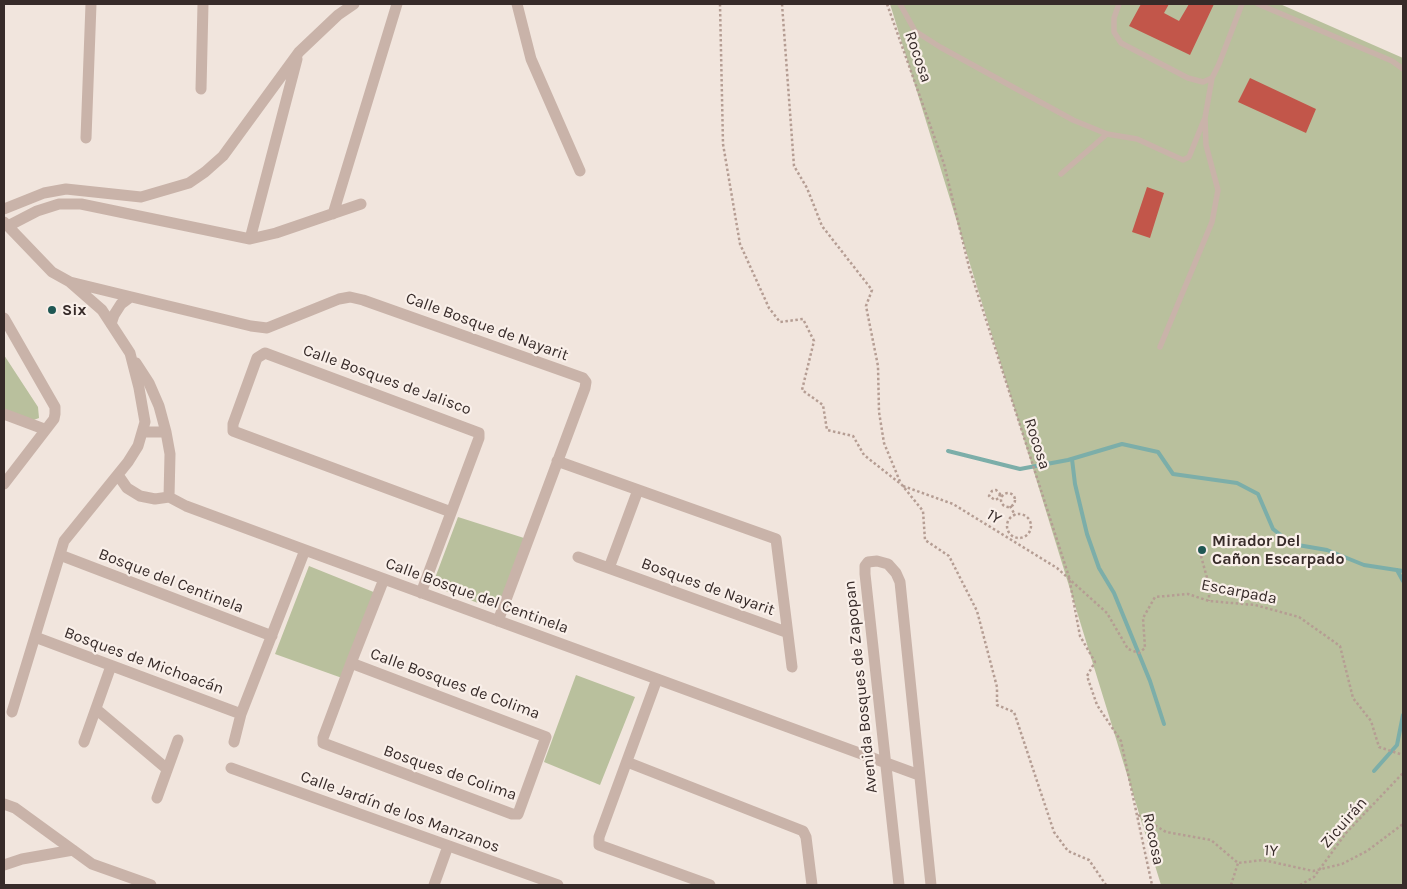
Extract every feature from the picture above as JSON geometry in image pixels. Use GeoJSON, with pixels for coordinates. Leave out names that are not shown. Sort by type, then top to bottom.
{"type":"FeatureCollection","features":[{"type":"Feature","properties":{"kind":"street"},"geometry":{"type":"LineString","coordinates":[[86,138],[91,4]]}},
{"type":"Feature","properties":{"kind":"street"},"geometry":{"type":"LineString","coordinates":[[201,89],[203,4]]}},
{"type":"Feature","properties":{"kind":"street"},"geometry":{"type":"LineString","coordinates":[[4,209],[44,193],[66,189],[141,197],[188,183],[205,172],[222,156],[299,52],[338,15],[354,4]]}},
{"type":"Feature","properties":{"kind":"street"},"geometry":{"type":"LineString","coordinates":[[334,214],[397,4]]}},
{"type":"Feature","properties":{"kind":"street"},"geometry":{"type":"LineString","coordinates":[[517,4],[531,59],[580,171]]}},
{"type":"Feature","properties":{"kind":"street"},"geometry":{"type":"LineString","coordinates":[[250,239],[299,52]]}},
{"type":"Feature","properties":{"kind":"street"},"geometry":{"type":"LineString","coordinates":[[137,215],[141,197]]}},
{"type":"Feature","properties":{"kind":"street"},"geometry":{"type":"LineString","coordinates":[[118,476],[127,488],[140,496],[155,499],[169,497],[170,454],[159,406],[149,383],[102,310],[70,282],[52,272],[6,224],[58,204],[81,204],[250,239],[361,204]]}},
{"type":"Feature","properties":{"kind":"street","name":"Calle Bosque de Nayarit"},"geometry":{"type":"LineString","coordinates":[[70,282],[129,298],[267,328],[339,299],[350,297],[582,378],[586,382],[585,388],[557,461]]}},
{"type":"Feature","properties":{"kind":"street"},"geometry":{"type":"LineString","coordinates":[[111,324],[121,304],[129,298]]}},
{"type":"Feature","properties":{"kind":"street"},"geometry":{"type":"LineString","coordinates":[[4,318],[55,407],[54,419],[44,429],[4,484]]}},
{"type":"Feature","properties":{"kind":"street"},"geometry":{"type":"LineString","coordinates":[[12,712],[64,541],[118,476],[138,446],[143,432],[144,410],[130,353]]}},
{"type":"Feature","properties":{"kind":"street","name":"Calle Bosques de Jalisco"},"geometry":{"type":"LineString","coordinates":[[421,593],[480,438],[476,430],[265,353],[260,354],[233,424],[233,431],[451,512]]}},
{"type":"Feature","properties":{"kind":"street"},"geometry":{"type":"LineString","coordinates":[[4,414],[44,429]]}},
{"type":"Feature","properties":{"kind":"street"},"geometry":{"type":"LineString","coordinates":[[143,432],[166,432]]}},
{"type":"Feature","properties":{"kind":"street"},"geometry":{"type":"LineString","coordinates":[[498,621],[557,461],[638,490],[609,568]]}},
{"type":"Feature","properties":{"kind":"street","name":"Bosques de Nayarit"},"geometry":{"type":"LineString","coordinates":[[578,557],[786,632],[776,539],[638,490]]}},
{"type":"Feature","properties":{"kind":"street","name":"Calle Bosque del Centinela"},"geometry":{"type":"LineString","coordinates":[[169,497],[186,506],[919,775]]}},
{"type":"Feature","properties":{"kind":"street"},"geometry":{"type":"LineString","coordinates":[[234,742],[242,714],[305,550]]}},
{"type":"Feature","properties":{"kind":"street","name":"Bosque del Centinela"},"geometry":{"type":"LineString","coordinates":[[60,555],[272,636]]}},
{"type":"Feature","properties":{"kind":"street","name":"Avenida Bosques de Zapopan"},"geometry":{"type":"LineString","coordinates":[[899,885],[865,574],[865,566],[868,562],[877,561],[888,564],[896,572],[900,582],[931,885]]}},
{"type":"Feature","properties":{"kind":"street","name":"Calle Bosques de Colima"},"geometry":{"type":"LineString","coordinates":[[323,743],[323,738],[384,579]]}},
{"type":"Feature","properties":{"kind":"street"},"geometry":{"type":"LineString","coordinates":[[786,632],[792,667]]}},
{"type":"Feature","properties":{"kind":"street","name":"Bosques de Michoacán"},"geometry":{"type":"LineString","coordinates":[[35,637],[242,714]]}},
{"type":"Feature","properties":{"kind":"street","name":"Calle Bosques de Colima"},"geometry":{"type":"LineString","coordinates":[[351,663],[546,737]]}},
{"type":"Feature","properties":{"kind":"street"},"geometry":{"type":"LineString","coordinates":[[84,742],[111,666]]}},
{"type":"Feature","properties":{"kind":"street"},"geometry":{"type":"LineString","coordinates":[[657,679],[599,837],[599,845],[710,885]]}},
{"type":"Feature","properties":{"kind":"street"},"geometry":{"type":"LineString","coordinates":[[96,709],[167,769]]}},
{"type":"Feature","properties":{"kind":"street","name":"Bosques de Colima"},"geometry":{"type":"LineString","coordinates":[[323,743],[512,814],[518,814],[546,737]]}},
{"type":"Feature","properties":{"kind":"street"},"geometry":{"type":"LineString","coordinates":[[157,798],[178,740]]}},
{"type":"Feature","properties":{"kind":"street"},"geometry":{"type":"LineString","coordinates":[[628,762],[803,831],[806,837],[812,885]]}},
{"type":"Feature","properties":{"kind":"street","name":"Calle Jardín de los Manzanos"},"geometry":{"type":"LineString","coordinates":[[231,768],[558,885]]}},
{"type":"Feature","properties":{"kind":"street"},"geometry":{"type":"LineString","coordinates":[[4,804],[15,808],[92,864],[151,885]]}},
{"type":"Feature","properties":{"kind":"street"},"geometry":{"type":"LineString","coordinates":[[434,885],[448,846]]}},
{"type":"Feature","properties":{"kind":"street"},"geometry":{"type":"LineString","coordinates":[[4,865],[22,859],[73,850]]}},
{"type":"Feature","properties":{"kind":"lane"},"geometry":{"type":"LineString","coordinates":[[900,4],[915,31],[927,39],[1073,120],[1107,134],[1137,140],[1183,160],[1189,157],[1205,118]]}},
{"type":"Feature","properties":{"kind":"lane"},"geometry":{"type":"LineString","coordinates":[[1119,4],[1114,18],[1114,32],[1121,43],[1188,78],[1203,82],[1212,78]]}},
{"type":"Feature","properties":{"kind":"lane"},"geometry":{"type":"LineString","coordinates":[[1160,347],[1212,222],[1218,190],[1206,145],[1205,118],[1212,78],[1242,4]]}},
{"type":"Feature","properties":{"kind":"lane"},"geometry":{"type":"LineString","coordinates":[[1258,4],[1392,61],[1403,69]]}},
{"type":"Feature","properties":{"kind":"lane"},"geometry":{"type":"LineString","coordinates":[[1061,174],[1107,134]]}},
{"type":"Feature","properties":{"kind":"path"},"geometry":{"type":"LineString","coordinates":[[720,4],[723,144],[740,244],[769,308],[780,322],[803,319],[814,341],[802,390],[823,405],[827,430],[853,436],[864,455],[902,485],[923,511],[925,540],[949,556],[977,611],[997,687],[997,705],[1014,712],[1054,832],[1068,851],[1089,860],[1106,885]]}},
{"type":"Feature","properties":{"kind":"path"},"geometry":{"type":"LineString","coordinates":[[782,4],[794,166],[807,188],[822,226],[872,290],[866,306],[878,366],[879,412],[884,443],[902,485]]}},
{"type":"Feature","properties":{"kind":"path","name":"Rocosa"},"geometry":{"type":"LineString","coordinates":[[888,4],[944,164],[969,267],[1068,577],[1080,636],[1095,662],[1087,676],[1097,705],[1121,741],[1152,885]]}},
{"type":"Feature","properties":{"kind":"path","name":"1Y"},"geometry":{"type":"LineString","coordinates":[[902,485],[953,504],[1068,577]]}},
{"type":"Feature","properties":{"kind":"path"},"geometry":{"type":"LineString","coordinates":[[1010,506],[1003,505],[1001,496],[994,490],[989,496],[995,500],[1001,496],[1008,493],[1014,495],[1015,500],[1010,506]]}},
{"type":"Feature","properties":{"kind":"path"},"geometry":{"type":"LineString","coordinates":[[1010,506],[1014,515]]}},
{"type":"Feature","properties":{"kind":"path"},"geometry":{"type":"LineString","coordinates":[[1014,515],[1026,516],[1031,527],[1028,535],[1014,537],[1008,532],[1007,525],[1009,519],[1014,515]]}},
{"type":"Feature","properties":{"kind":"path"},"geometry":{"type":"LineString","coordinates":[[1014,537],[1014,542]]}},
{"type":"Feature","properties":{"kind":"path"},"geometry":{"type":"LineString","coordinates":[[1201,556],[1209,585],[1209,601]]}},
{"type":"Feature","properties":{"kind":"path","name":"Escarpada"},"geometry":{"type":"LineString","coordinates":[[1068,577],[1107,613],[1128,649],[1139,653],[1145,648],[1143,618],[1155,597],[1188,594],[1209,601],[1255,605],[1299,617],[1340,646],[1353,698],[1371,721],[1379,747],[1403,755]]}},
{"type":"Feature","properties":{"kind":"path","name":"Zicuirán"},"geometry":{"type":"LineString","coordinates":[[1300,885],[1314,877],[1346,834],[1403,774]]}},
{"type":"Feature","properties":{"kind":"path"},"geometry":{"type":"LineString","coordinates":[[1137,815],[1166,832],[1211,840],[1238,863],[1231,885]]}},
{"type":"Feature","properties":{"kind":"path","name":"1Y"},"geometry":{"type":"LineString","coordinates":[[1238,863],[1263,860],[1313,871],[1342,864],[1367,851],[1403,824]]}},
{"type":"Feature","properties":{"kind":"green space"},"geometry":{"type":"Polygon","coordinates":[[[890,4],[1280,4],[1403,58],[1403,885],[1161,885],[890,4]]]}},
{"type":"Feature","properties":{"kind":"green space"},"geometry":{"type":"Polygon","coordinates":[[[4,355],[38,407],[39,418],[31,421],[4,410],[4,355]]]}},
{"type":"Feature","properties":{"kind":"green space"},"geometry":{"type":"Polygon","coordinates":[[[458,517],[524,538],[497,610],[432,586],[458,517]]]}},
{"type":"Feature","properties":{"kind":"green space"},"geometry":{"type":"Polygon","coordinates":[[[309,566],[376,593],[342,678],[275,654],[309,566]]]}},
{"type":"Feature","properties":{"kind":"green space"},"geometry":{"type":"Polygon","coordinates":[[[576,675],[635,697],[600,785],[544,762],[576,675]]]}},
{"type":"Feature","properties":{"kind":"building"},"geometry":{"type":"Polygon","coordinates":[[[1141,4],[1169,4],[1164,13],[1179,21],[1189,4],[1214,4],[1190,55],[1129,26],[1141,4]]]}},
{"type":"Feature","properties":{"kind":"building"},"geometry":{"type":"Polygon","coordinates":[[[1250,78],[1316,109],[1306,133],[1238,102],[1250,78]]]}},
{"type":"Feature","properties":{"kind":"building"},"geometry":{"type":"Polygon","coordinates":[[[1147,187],[1164,193],[1150,238],[1132,232],[1147,187]]]}},
{"type":"Feature","properties":{"kind":"waterway"},"geometry":{"type":"LineString","coordinates":[[948,451],[1020,469],[1068,460],[1122,444],[1158,452],[1173,474],[1237,483],[1258,494],[1273,529],[1292,544],[1327,550],[1364,565],[1403,571]]}},
{"type":"Feature","properties":{"kind":"waterway"},"geometry":{"type":"LineString","coordinates":[[1072,459],[1075,484],[1087,534],[1099,568],[1114,593],[1150,681],[1164,724]]}},
{"type":"Feature","properties":{"kind":"waterway"},"geometry":{"type":"LineString","coordinates":[[1397,570],[1403,581]]}},
{"type":"Feature","properties":{"kind":"waterway"},"geometry":{"type":"LineString","coordinates":[[1374,771],[1397,745],[1403,715]]}},
{"type":"Feature","properties":{"kind":"place","name":"Six"},"geometry":{"type":"Point","coordinates":[52,310]}},
{"type":"Feature","properties":{"kind":"place","name":"Mirador Del Cañon Escarpado"},"geometry":{"type":"Point","coordinates":[1202,550]}}]}
